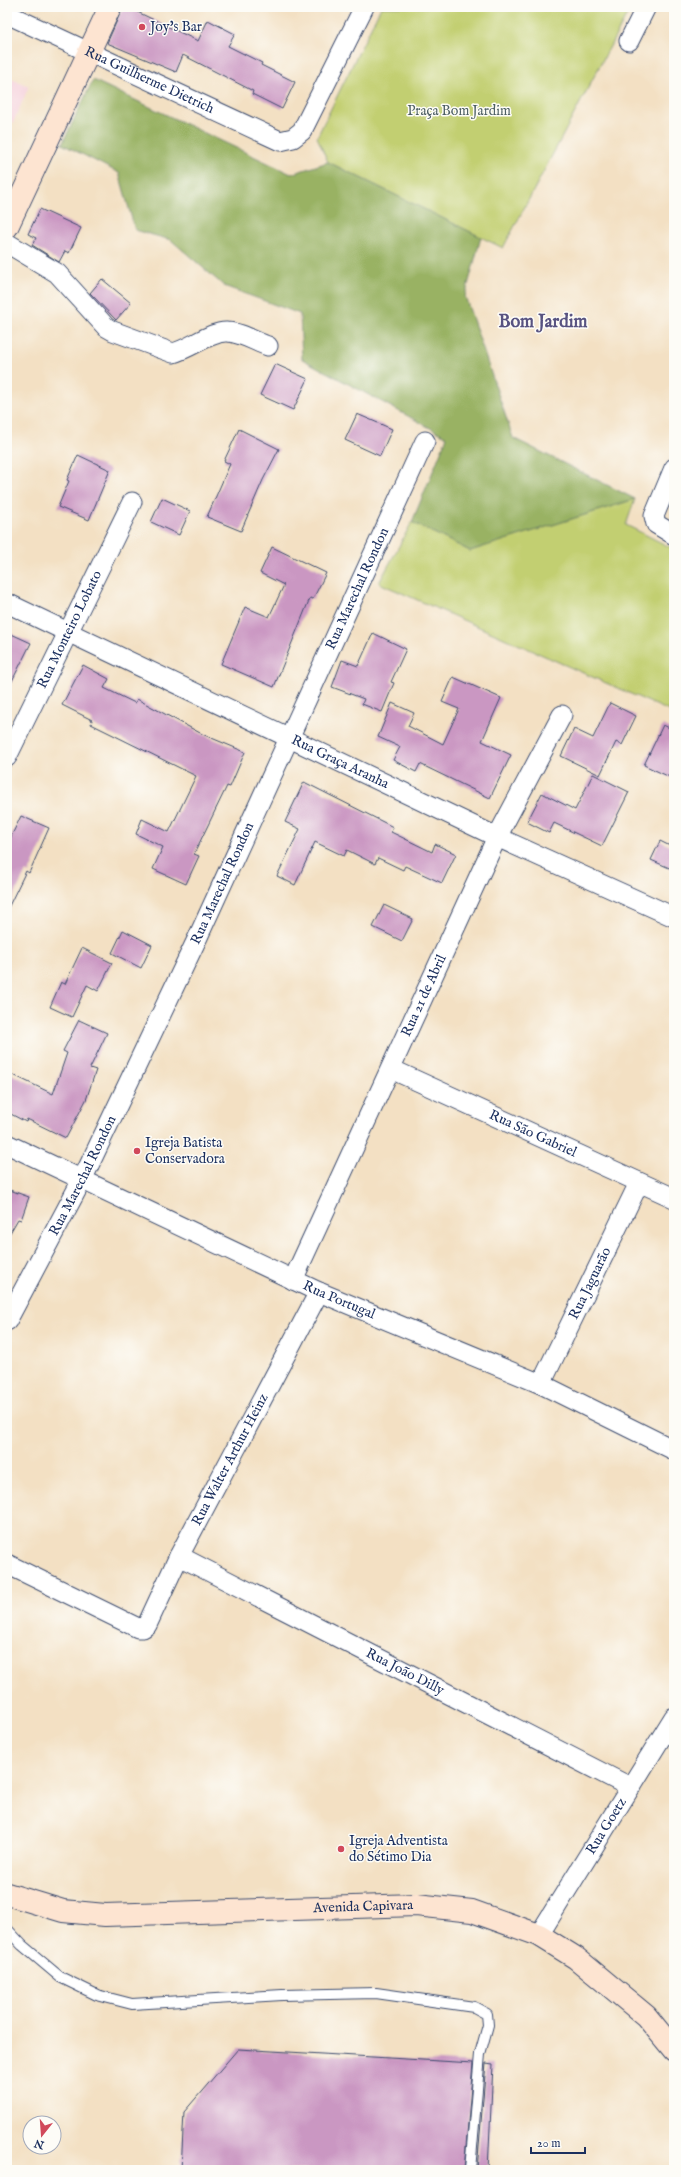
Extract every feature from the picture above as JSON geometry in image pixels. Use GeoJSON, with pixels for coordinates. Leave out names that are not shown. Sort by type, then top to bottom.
{"type":"FeatureCollection","features":[{"type":"Feature","properties":{"kind":"main road"},"geometry":{"type":"LineString","coordinates":[[7,227],[110,7]]}},
{"type":"Feature","properties":{"kind":"main road","name":"Avenida Capivara"},"geometry":{"type":"LineString","coordinates":[[7,1894],[63,1911],[105,1915],[416,1905],[472,1912],[539,1935],[576,1958],[646,2016],[674,2050]]}},
{"type":"Feature","properties":{"kind":"street","name":"Rua Guilherme Dietrich"},"geometry":{"type":"LineString","coordinates":[[7,14],[280,141],[293,138],[302,131],[364,7]]}},
{"type":"Feature","properties":{"kind":"street"},"geometry":{"type":"LineString","coordinates":[[629,41],[646,7]]}},
{"type":"Feature","properties":{"kind":"street"},"geometry":{"type":"LineString","coordinates":[[7,243],[57,273],[106,327],[113,331],[173,353],[219,332],[228,332],[268,346]]}},
{"type":"Feature","properties":{"kind":"street","name":"Rua Marechal Rondon"},"geometry":{"type":"LineString","coordinates":[[7,1321],[83,1178],[198,937],[425,440]]}},
{"type":"Feature","properties":{"kind":"street"},"geometry":{"type":"LineString","coordinates":[[674,468],[654,516],[656,524],[674,535]]}},
{"type":"Feature","properties":{"kind":"street","name":"Rua Monteiro Lobato"},"geometry":{"type":"LineString","coordinates":[[7,757],[67,631],[132,502]]}},
{"type":"Feature","properties":{"kind":"street","name":"Rua Graça Aranha"},"geometry":{"type":"LineString","coordinates":[[7,603],[497,837],[674,917]]}},
{"type":"Feature","properties":{"kind":"street","name":"Rua 21 de Abril"},"geometry":{"type":"LineString","coordinates":[[293,1280],[497,837],[562,715]]}},
{"type":"Feature","properties":{"kind":"street","name":"Rua São Gabriel"},"geometry":{"type":"LineString","coordinates":[[391,1069],[674,1198]]}},
{"type":"Feature","properties":{"kind":"street","name":"Rua Portugal"},"geometry":{"type":"LineString","coordinates":[[7,1144],[83,1178],[319,1292],[541,1384],[674,1450]]}},
{"type":"Feature","properties":{"kind":"street","name":"Rua Jaguarão"},"geometry":{"type":"LineString","coordinates":[[541,1384],[639,1183]]}},
{"type":"Feature","properties":{"kind":"street","name":"Rua Walter Arthur Heinz"},"geometry":{"type":"LineString","coordinates":[[7,1564],[138,1628],[143,1628],[147,1625],[180,1556],[319,1292]]}},
{"type":"Feature","properties":{"kind":"street","name":"Rua João Dilly"},"geometry":{"type":"LineString","coordinates":[[180,1556],[630,1786]]}},
{"type":"Feature","properties":{"kind":"street","name":"Rua Goetz"},"geometry":{"type":"LineString","coordinates":[[539,1935],[674,1717]]}},
{"type":"Feature","properties":{"kind":"lane"},"geometry":{"type":"LineString","coordinates":[[7,1929],[22,1945],[60,1977],[97,1995],[132,2004],[282,1994],[376,1993],[474,2007],[487,2014],[488,2026],[480,2054],[470,2170]]}},
{"type":"Feature","properties":{"kind":"shaded area"},"geometry":{"type":"Polygon","coordinates":[[[7,77],[29,86],[13,123],[7,120],[7,77]]]}},
{"type":"Feature","properties":{"kind":"green space","name":"Praça Bom Jardim"},"geometry":{"type":"Polygon","coordinates":[[[381,7],[631,7],[503,248],[328,162],[317,137],[381,7]]]}},
{"type":"Feature","properties":{"kind":"green space"},"geometry":{"type":"Polygon","coordinates":[[[93,80],[291,174],[328,162],[481,237],[465,296],[513,438],[635,499],[470,551],[412,522],[447,437],[302,359],[300,314],[224,286],[171,240],[135,230],[119,173],[62,144],[93,80]]]}},
{"type":"Feature","properties":{"kind":"green space"},"geometry":{"type":"Polygon","coordinates":[[[635,499],[626,525],[674,549],[674,713],[379,583],[412,522],[470,551],[635,499]]]}},
{"type":"Feature","properties":{"kind":"building"},"geometry":{"type":"Polygon","coordinates":[[[123,7],[127,7],[198,41],[208,20],[235,34],[228,46],[295,82],[282,109],[252,94],[253,91],[183,55],[176,72],[107,43],[123,7]]]}},
{"type":"Feature","properties":{"kind":"building"},"geometry":{"type":"Polygon","coordinates":[[[40,209],[81,228],[69,253],[65,251],[59,262],[32,245],[36,238],[28,234],[40,209]]]}},
{"type":"Feature","properties":{"kind":"building"},"geometry":{"type":"Polygon","coordinates":[[[102,279],[131,303],[116,320],[90,293],[102,279]]]}},
{"type":"Feature","properties":{"kind":"building"},"geometry":{"type":"Polygon","coordinates":[[[275,364],[308,379],[293,410],[260,395],[275,364]]]}},
{"type":"Feature","properties":{"kind":"building"},"geometry":{"type":"Polygon","coordinates":[[[357,414],[392,429],[380,456],[345,440],[357,414]]]}},
{"type":"Feature","properties":{"kind":"building"},"geometry":{"type":"Polygon","coordinates":[[[239,429],[279,449],[263,480],[241,531],[207,517],[230,464],[224,461],[239,429]]]}},
{"type":"Feature","properties":{"kind":"building"},"geometry":{"type":"Polygon","coordinates":[[[78,455],[110,470],[89,520],[58,507],[69,481],[67,480],[78,455]]]}},
{"type":"Feature","properties":{"kind":"building"},"geometry":{"type":"Polygon","coordinates":[[[162,498],[190,511],[179,535],[151,522],[162,498]]]}},
{"type":"Feature","properties":{"kind":"building"},"geometry":{"type":"Polygon","coordinates":[[[272,547],[326,573],[313,599],[310,598],[274,687],[221,664],[245,607],[269,617],[284,585],[260,573],[272,547]]]}},
{"type":"Feature","properties":{"kind":"building"},"geometry":{"type":"Polygon","coordinates":[[[7,632],[31,643],[7,691],[7,632]]]}},
{"type":"Feature","properties":{"kind":"building"},"geometry":{"type":"Polygon","coordinates":[[[373,633],[406,649],[391,682],[394,683],[382,712],[362,704],[364,699],[332,687],[342,660],[358,666],[373,633]]]}},
{"type":"Feature","properties":{"kind":"building"},"geometry":{"type":"Polygon","coordinates":[[[83,665],[109,679],[104,688],[135,703],[137,699],[202,734],[245,752],[230,787],[227,786],[194,854],[199,856],[186,884],[153,869],[163,847],[136,834],[142,819],[169,832],[196,776],[91,724],[92,720],[62,705],[83,665]]]}},
{"type":"Feature","properties":{"kind":"building"},"geometry":{"type":"Polygon","coordinates":[[[453,677],[501,698],[482,741],[511,755],[490,798],[420,764],[416,772],[393,760],[400,747],[378,737],[392,703],[414,713],[408,726],[443,744],[459,709],[442,702],[453,677]]]}},
{"type":"Feature","properties":{"kind":"building"},"geometry":{"type":"Polygon","coordinates":[[[610,703],[636,716],[622,745],[616,742],[600,775],[561,756],[574,729],[593,738],[610,703]]]}},
{"type":"Feature","properties":{"kind":"building"},"geometry":{"type":"Polygon","coordinates":[[[663,725],[674,730],[674,779],[644,765],[663,725]]]}},
{"type":"Feature","properties":{"kind":"building"},"geometry":{"type":"Polygon","coordinates":[[[593,774],[629,792],[602,846],[554,823],[549,833],[527,822],[542,793],[575,810],[593,774]]]}},
{"type":"Feature","properties":{"kind":"building"},"geometry":{"type":"Polygon","coordinates":[[[304,782],[393,827],[391,832],[432,852],[435,844],[456,854],[442,883],[405,866],[403,870],[378,858],[375,864],[347,850],[344,856],[315,842],[295,885],[277,876],[300,829],[285,822],[304,782]]]}},
{"type":"Feature","properties":{"kind":"building"},"geometry":{"type":"Polygon","coordinates":[[[21,816],[49,828],[29,873],[26,871],[7,910],[7,845],[21,816]]]}},
{"type":"Feature","properties":{"kind":"building"},"geometry":{"type":"Polygon","coordinates":[[[660,841],[674,848],[674,870],[651,860],[660,841]]]}},
{"type":"Feature","properties":{"kind":"building"},"geometry":{"type":"Polygon","coordinates":[[[384,905],[413,919],[402,941],[373,927],[384,905]]]}},
{"type":"Feature","properties":{"kind":"building"},"geometry":{"type":"Polygon","coordinates":[[[123,930],[152,945],[141,968],[112,953],[123,930]]]}},
{"type":"Feature","properties":{"kind":"building"},"geometry":{"type":"Polygon","coordinates":[[[82,948],[112,963],[98,991],[87,985],[72,1017],[50,1007],[61,982],[65,984],[82,948]]]}},
{"type":"Feature","properties":{"kind":"building"},"geometry":{"type":"Polygon","coordinates":[[[79,1020],[107,1033],[90,1068],[96,1070],[86,1100],[66,1138],[27,1119],[26,1122],[7,1112],[7,1072],[53,1094],[67,1053],[63,1051],[79,1020]]]}},
{"type":"Feature","properties":{"kind":"building"},"geometry":{"type":"Polygon","coordinates":[[[7,1189],[29,1197],[21,1220],[18,1219],[7,1238],[7,1189]]]}},
{"type":"Feature","properties":{"kind":"building"},"geometry":{"type":"Polygon","coordinates":[[[238,2049],[473,2063],[464,2170],[181,2170],[184,2112],[238,2049]]]}},
{"type":"Feature","properties":{"kind":"building"},"geometry":{"type":"Polygon","coordinates":[[[486,2063],[493,2064],[488,2170],[477,2170],[486,2063]]]}},
{"type":"Feature","properties":{"kind":"place","name":"Joy's Bar"},"geometry":{"type":"Point","coordinates":[142,27]}},
{"type":"Feature","properties":{"kind":"place","name":"Igreja Batista Conservadora"},"geometry":{"type":"Point","coordinates":[137,1151]}},
{"type":"Feature","properties":{"kind":"place","name":"Igreja Adventista do Sétimo Dia"},"geometry":{"type":"Point","coordinates":[341,1849]}},
{"type":"Feature","properties":{"kind":"district","name":"Bom Jardim"},"geometry":{"type":"Point","coordinates":[543,322]}}]}
